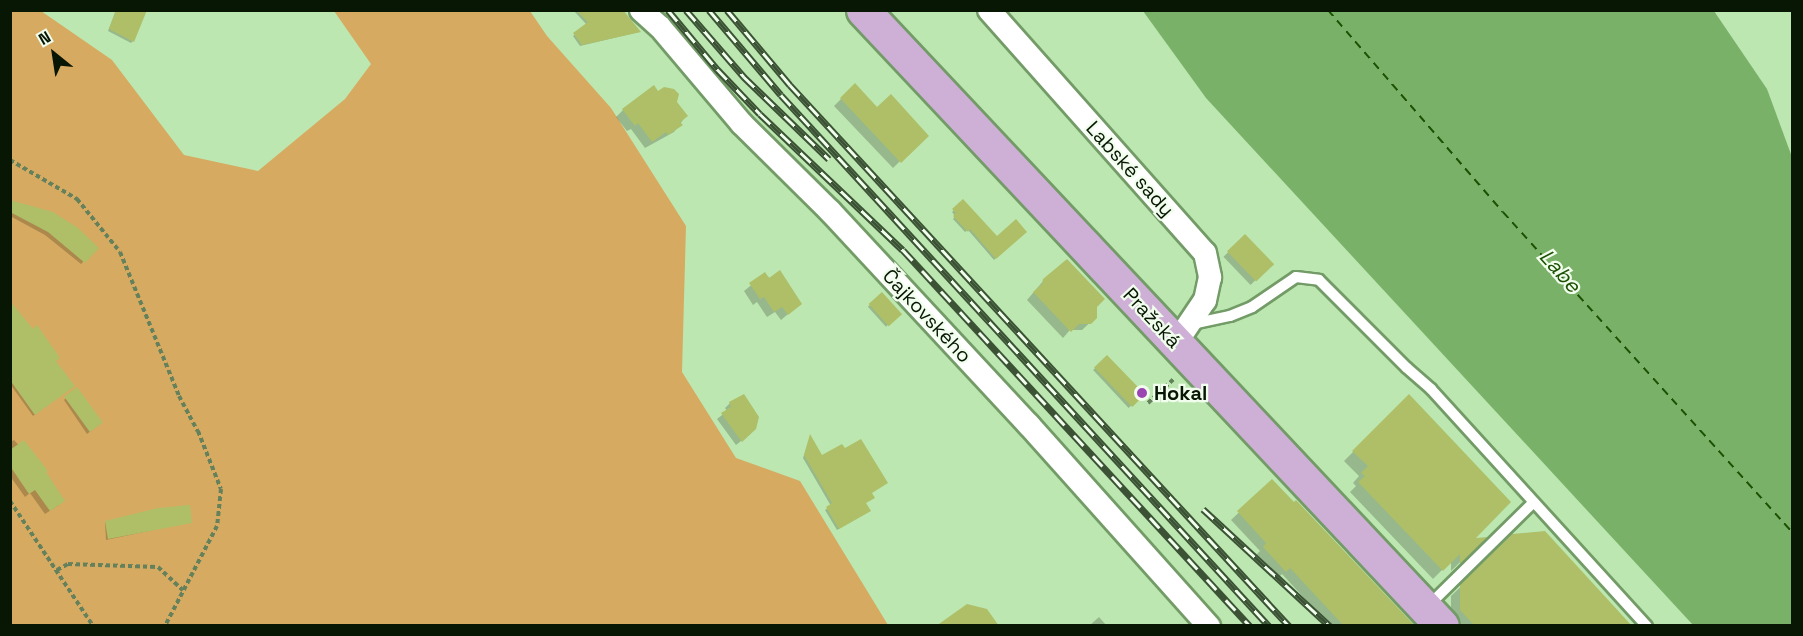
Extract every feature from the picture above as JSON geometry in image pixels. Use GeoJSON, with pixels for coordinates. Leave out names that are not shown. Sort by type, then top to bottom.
{"type":"FeatureCollection","features":[{"type":"Feature","properties":{"kind":"main road","name":"Pražská"},"geometry":{"type":"LineString","coordinates":[[863,10],[1186,343],[1433,617]]}},
{"type":"Feature","properties":{"kind":"street","name":"Čajkovského"},"geometry":{"type":"LineString","coordinates":[[641,10],[660,27],[742,124],[830,211],[1029,425],[1209,626]]}},
{"type":"Feature","properties":{"kind":"street","name":"Labské sady"},"geometry":{"type":"LineString","coordinates":[[989,10],[1205,253],[1210,277],[1205,300],[1186,343]]}},
{"type":"Feature","properties":{"kind":"lane"},"geometry":{"type":"LineString","coordinates":[[1186,343],[1230,316],[1252,306],[1296,277],[1319,280],[1431,389],[1647,626]]}},
{"type":"Feature","properties":{"kind":"lane"},"geometry":{"type":"LineString","coordinates":[[1433,617],[1534,502]]}},
{"type":"Feature","properties":{"kind":"path"},"geometry":{"type":"LineString","coordinates":[[10,160],[77,199],[120,252],[178,396],[198,431],[221,489],[217,526],[165,626]]}},
{"type":"Feature","properties":{"kind":"path"},"geometry":{"type":"LineString","coordinates":[[1148,403],[1186,343]]}},
{"type":"Feature","properties":{"kind":"path"},"geometry":{"type":"LineString","coordinates":[[10,501],[93,626]]}},
{"type":"Feature","properties":{"kind":"path"},"geometry":{"type":"LineString","coordinates":[[57,570],[68,564],[158,567],[183,590]]}},
{"type":"Feature","properties":{"kind":"shaded area"},"geometry":{"type":"Polygon","coordinates":[[[10,11],[41,11],[112,60],[184,155],[258,171],[345,99],[371,64],[334,11],[530,11],[547,36],[611,108],[686,226],[682,372],[736,458],[800,481],[888,625],[11,625],[10,11]]]}},
{"type":"Feature","properties":{"kind":"water","name":"Labe"},"geometry":{"type":"Polygon","coordinates":[[[1143,11],[1714,11],[1767,89],[1792,157],[1792,625],[1693,625],[1206,98],[1143,11]]]}},
{"type":"Feature","properties":{"kind":"building"},"geometry":{"type":"Polygon","coordinates":[[[116,10],[147,10],[134,42],[109,29],[116,10]]]}},
{"type":"Feature","properties":{"kind":"building"},"geometry":{"type":"Polygon","coordinates":[[[576,10],[623,10],[641,32],[582,45],[573,33],[588,22],[576,10]]]}},
{"type":"Feature","properties":{"kind":"building"},"geometry":{"type":"Polygon","coordinates":[[[855,83],[877,107],[891,94],[929,136],[901,163],[840,98],[855,83]]]}},
{"type":"Feature","properties":{"kind":"building"},"geometry":{"type":"Polygon","coordinates":[[[654,85],[658,91],[664,87],[674,89],[679,94],[677,102],[688,116],[680,122],[683,125],[668,135],[666,132],[652,142],[638,123],[635,126],[622,109],[654,85]]]}},
{"type":"Feature","properties":{"kind":"building"},"geometry":{"type":"Polygon","coordinates":[[[963,199],[997,236],[1016,219],[1027,232],[996,259],[970,229],[968,232],[953,216],[956,213],[952,209],[963,199]]]}},
{"type":"Feature","properties":{"kind":"building"},"geometry":{"type":"Polygon","coordinates":[[[10,200],[53,212],[78,228],[99,248],[85,263],[48,232],[10,212],[10,200]]]}},
{"type":"Feature","properties":{"kind":"building"},"geometry":{"type":"Polygon","coordinates":[[[1245,234],[1274,264],[1256,282],[1227,251],[1245,234]]]}},
{"type":"Feature","properties":{"kind":"building"},"geometry":{"type":"Polygon","coordinates":[[[1067,259],[1105,299],[1097,307],[1097,318],[1091,324],[1079,324],[1071,332],[1033,292],[1042,284],[1043,279],[1067,259]]]}},
{"type":"Feature","properties":{"kind":"building"},"geometry":{"type":"Polygon","coordinates":[[[780,270],[802,304],[788,315],[782,307],[774,312],[764,297],[760,299],[749,283],[765,272],[769,278],[780,270]]]}},
{"type":"Feature","properties":{"kind":"building"},"geometry":{"type":"Polygon","coordinates":[[[882,292],[902,314],[889,326],[869,304],[882,292]]]}},
{"type":"Feature","properties":{"kind":"building"},"geometry":{"type":"Polygon","coordinates":[[[10,301],[33,329],[37,325],[60,358],[56,361],[75,386],[35,415],[10,380],[10,301]]]}},
{"type":"Feature","properties":{"kind":"building"},"geometry":{"type":"Polygon","coordinates":[[[1107,355],[1145,395],[1132,407],[1094,368],[1107,355]]]}},
{"type":"Feature","properties":{"kind":"building"},"geometry":{"type":"Polygon","coordinates":[[[77,387],[103,423],[90,432],[64,396],[77,387]]]}},
{"type":"Feature","properties":{"kind":"building"},"geometry":{"type":"Polygon","coordinates":[[[744,394],[759,417],[756,429],[742,442],[721,413],[731,407],[729,402],[744,394]]]}},
{"type":"Feature","properties":{"kind":"building"},"geometry":{"type":"Polygon","coordinates":[[[1409,394],[1511,502],[1476,538],[1488,537],[1460,564],[1460,554],[1443,571],[1358,482],[1365,476],[1361,473],[1368,466],[1352,451],[1409,394]]]}},
{"type":"Feature","properties":{"kind":"building"},"geometry":{"type":"Polygon","coordinates":[[[810,434],[822,455],[842,444],[845,448],[861,439],[888,483],[872,493],[875,498],[866,503],[871,511],[839,529],[826,507],[832,503],[804,455],[810,434]]]}},
{"type":"Feature","properties":{"kind":"building"},"geometry":{"type":"Polygon","coordinates":[[[24,440],[48,471],[46,472],[65,501],[50,511],[35,490],[29,494],[10,466],[10,450],[24,440]]]}},
{"type":"Feature","properties":{"kind":"building"},"geometry":{"type":"Polygon","coordinates":[[[1272,479],[1294,502],[1296,500],[1415,626],[1344,626],[1290,568],[1286,572],[1263,547],[1266,543],[1237,511],[1272,479]]]}},
{"type":"Feature","properties":{"kind":"building"},"geometry":{"type":"Polygon","coordinates":[[[190,505],[192,523],[108,539],[105,521],[158,508],[190,505]]]}},
{"type":"Feature","properties":{"kind":"building"},"geometry":{"type":"Polygon","coordinates":[[[1545,531],[1632,626],[1475,626],[1460,610],[1460,585],[1512,534],[1545,531]]]}},
{"type":"Feature","properties":{"kind":"building"},"geometry":{"type":"Polygon","coordinates":[[[967,604],[987,609],[999,626],[936,626],[967,604]]]}},
{"type":"Feature","properties":{"kind":"ferry route"},"geometry":{"type":"LineString","coordinates":[[1328,10],[1503,212],[1792,532]]}},
{"type":"Feature","properties":{"kind":"railway"},"geometry":{"type":"LineString","coordinates":[[668,10],[717,69],[760,114],[903,250],[1250,626]]}},
{"type":"Feature","properties":{"kind":"railway"},"geometry":{"type":"LineString","coordinates":[[686,10],[744,77],[829,159]]}},
{"type":"Feature","properties":{"kind":"railway"},"geometry":{"type":"LineString","coordinates":[[709,10],[781,95],[1269,626]]}},
{"type":"Feature","properties":{"kind":"railway"},"geometry":{"type":"LineString","coordinates":[[727,10],[790,85],[1289,626]]}},
{"type":"Feature","properties":{"kind":"railway"},"geometry":{"type":"LineString","coordinates":[[1203,509],[1330,626]]}},
{"type":"Feature","properties":{"kind":"place","name":"Hokal"},"geometry":{"type":"Point","coordinates":[1142,393]}}]}
